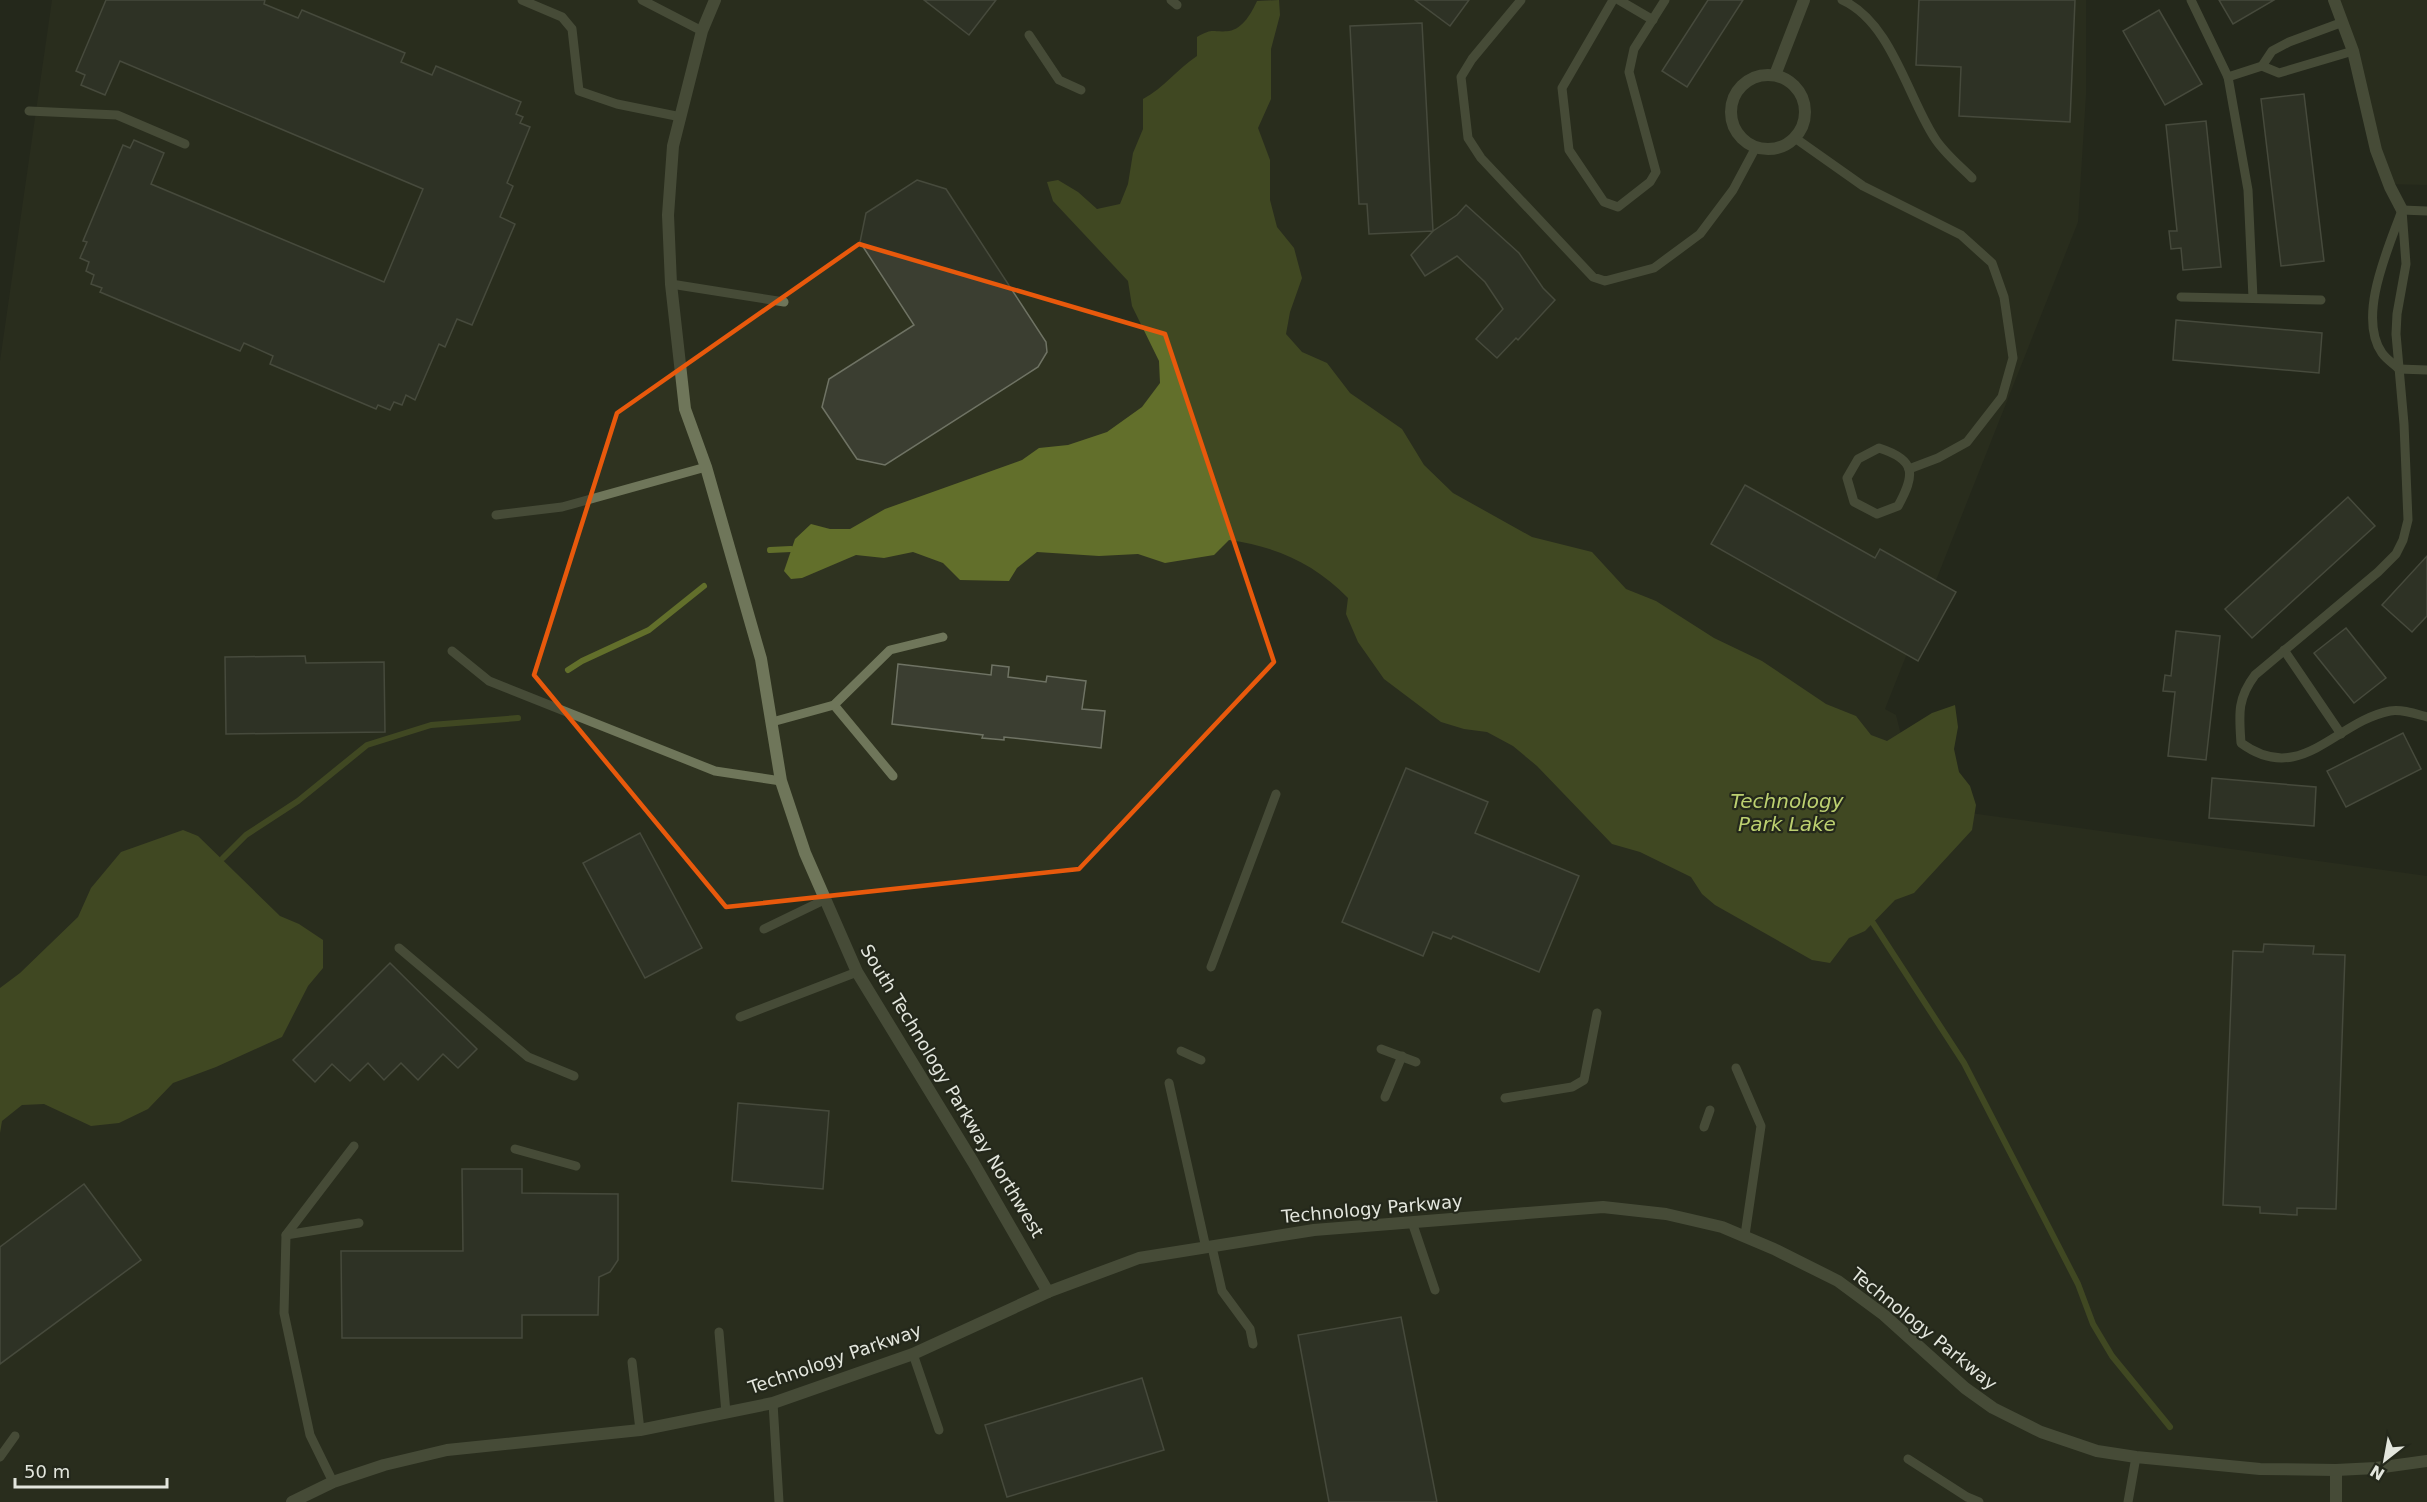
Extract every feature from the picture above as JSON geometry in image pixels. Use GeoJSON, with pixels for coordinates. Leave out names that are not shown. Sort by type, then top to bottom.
{"type":"FeatureCollection","features":[{"type":"Feature","properties":{"kind":"street","name":"South Technology Parkway Northwest"},"geometry":{"type":"LineString","coordinates":[[715,0],[702,31],[673,146],[668,215],[671,284],[685,409],[706,467],[761,659],[781,781],[805,853],[824,900],[857,972],[974,1162],[1048,1292]]}},
{"type":"Feature","properties":{"kind":"street"},"geometry":{"type":"LineString","coordinates":[[1775,75],[1804,0]]}},
{"type":"Feature","properties":{"kind":"street"},"geometry":{"type":"LineString","coordinates":[[2334,0],[2353,51],[2376,150],[2390,187],[2402,210]]}},
{"type":"Feature","properties":{"kind":"street"},"geometry":{"type":"LineString","coordinates":[[1775,75],[1790,81],[1801,93],[1806,108],[1803,124],[1795,138],[1784,146],[1770,149],[1756,147],[1741,137],[1732,121],[1732,102],[1741,86],[1756,76],[1775,75]]}},
{"type":"Feature","properties":{"kind":"street","name":"Technology Parkway"},"geometry":{"type":"LineString","coordinates":[[292,1502],[333,1482],[384,1465],[447,1450],[640,1430],[773,1403],[913,1354],[1048,1292],[1139,1258],[1314,1230],[1603,1207],[1666,1214],[1722,1227],[1745,1235],[1838,1281],[1884,1315],[1965,1388],[1993,1408],[2041,1432],[2097,1451],[2260,1469],[2336,1470],[2376,1468],[2427,1461]]}},
{"type":"Feature","properties":{"kind":"street"},"geometry":{"type":"LineString","coordinates":[[2336,1470],[2336,1502]]}},
{"type":"Feature","properties":{"kind":"lane"},"geometry":{"type":"LineString","coordinates":[[522,0],[562,17],[572,29],[579,91],[617,104],[681,117]]}},
{"type":"Feature","properties":{"kind":"lane"},"geometry":{"type":"LineString","coordinates":[[642,0],[702,31]]}},
{"type":"Feature","properties":{"kind":"lane"},"geometry":{"type":"LineString","coordinates":[[1521,0],[1472,59],[1461,77],[1468,138],[1481,158],[1593,276],[1605,281],[1654,268],[1700,234],[1734,190],[1756,147]]}},
{"type":"Feature","properties":{"kind":"lane"},"geometry":{"type":"LineString","coordinates":[[1612,0],[1562,88],[1569,150],[1604,202],[1618,207],[1650,182],[1656,172],[1629,72],[1634,49],[1665,0]]}},
{"type":"Feature","properties":{"kind":"lane"},"geometry":{"type":"LineString","coordinates":[[1619,0],[1653,20]]}},
{"type":"Feature","properties":{"kind":"lane"},"geometry":{"type":"LineString","coordinates":[[1842,0],[1866,18],[1886,43],[1934,138],[1972,177]]}},
{"type":"Feature","properties":{"kind":"lane"},"geometry":{"type":"LineString","coordinates":[[2191,0],[2228,76],[2248,190],[2253,298]]}},
{"type":"Feature","properties":{"kind":"lane"},"geometry":{"type":"LineString","coordinates":[[2262,66],[2272,51],[2289,42],[2343,22]]}},
{"type":"Feature","properties":{"kind":"lane"},"geometry":{"type":"LineString","coordinates":[[1029,35],[1059,80],[1082,90]]}},
{"type":"Feature","properties":{"kind":"lane"},"geometry":{"type":"LineString","coordinates":[[2228,76],[2262,66],[2279,73],[2353,51]]}},
{"type":"Feature","properties":{"kind":"lane"},"geometry":{"type":"LineString","coordinates":[[29,111],[117,115],[185,144]]}},
{"type":"Feature","properties":{"kind":"lane"},"geometry":{"type":"LineString","coordinates":[[1795,138],[1863,186],[1961,235],[1992,263],[2004,297],[2013,358],[2002,397],[1967,442],[1938,458],[1909,469]]}},
{"type":"Feature","properties":{"kind":"lane"},"geometry":{"type":"LineString","coordinates":[[2402,210],[2427,211]]}},
{"type":"Feature","properties":{"kind":"lane"},"geometry":{"type":"LineString","coordinates":[[2402,210],[2386,253],[2372,316],[2376,339],[2382,353],[2399,369],[2427,370]]}},
{"type":"Feature","properties":{"kind":"lane"},"geometry":{"type":"LineString","coordinates":[[2402,210],[2406,264],[2397,314],[2408,520],[2403,540],[2396,554],[2378,572],[2255,675],[2245,688],[2239,704],[2241,743],[2255,754],[2275,758],[2301,757],[2351,727],[2391,710],[2407,711],[2427,717]]}},
{"type":"Feature","properties":{"kind":"lane"},"geometry":{"type":"LineString","coordinates":[[671,284],[784,302]]}},
{"type":"Feature","properties":{"kind":"lane"},"geometry":{"type":"LineString","coordinates":[[2181,297],[2321,300]]}},
{"type":"Feature","properties":{"kind":"lane"},"geometry":{"type":"LineString","coordinates":[[1878,448],[1896,453],[1909,469],[1910,483],[1898,506],[1877,514],[1854,502],[1847,478],[1858,459],[1878,448]]}},
{"type":"Feature","properties":{"kind":"lane"},"geometry":{"type":"LineString","coordinates":[[496,515],[562,507],[706,467]]}},
{"type":"Feature","properties":{"kind":"lane"},"geometry":{"type":"LineString","coordinates":[[772,722],[834,705],[890,650],[943,637]]}},
{"type":"Feature","properties":{"kind":"lane"},"geometry":{"type":"LineString","coordinates":[[2284,650],[2341,734]]}},
{"type":"Feature","properties":{"kind":"lane"},"geometry":{"type":"LineString","coordinates":[[452,651],[489,681],[715,771],[781,781]]}},
{"type":"Feature","properties":{"kind":"lane"},"geometry":{"type":"LineString","coordinates":[[834,705],[893,776]]}},
{"type":"Feature","properties":{"kind":"lane"},"geometry":{"type":"LineString","coordinates":[[1211,967],[1276,794]]}},
{"type":"Feature","properties":{"kind":"lane"},"geometry":{"type":"LineString","coordinates":[[764,929],[824,900]]}},
{"type":"Feature","properties":{"kind":"lane"},"geometry":{"type":"LineString","coordinates":[[399,948],[528,1057],[574,1076]]}},
{"type":"Feature","properties":{"kind":"lane"},"geometry":{"type":"LineString","coordinates":[[740,1017],[857,972]]}},
{"type":"Feature","properties":{"kind":"lane"},"geometry":{"type":"LineString","coordinates":[[1505,1098],[1572,1087],[1584,1080],[1597,1013]]}},
{"type":"Feature","properties":{"kind":"lane"},"geometry":{"type":"LineString","coordinates":[[1381,1049],[1416,1062]]}},
{"type":"Feature","properties":{"kind":"lane"},"geometry":{"type":"LineString","coordinates":[[1181,1052],[1201,1060]]}},
{"type":"Feature","properties":{"kind":"lane"},"geometry":{"type":"LineString","coordinates":[[1385,1097],[1402,1056]]}},
{"type":"Feature","properties":{"kind":"lane"},"geometry":{"type":"LineString","coordinates":[[1736,1068],[1761,1126],[1745,1235]]}},
{"type":"Feature","properties":{"kind":"lane"},"geometry":{"type":"LineString","coordinates":[[1169,1083],[1222,1291],[1250,1329],[1253,1344]]}},
{"type":"Feature","properties":{"kind":"lane"},"geometry":{"type":"LineString","coordinates":[[1704,1127],[1710,1110]]}},
{"type":"Feature","properties":{"kind":"lane"},"geometry":{"type":"LineString","coordinates":[[333,1482],[310,1435],[284,1312],[286,1235],[354,1146]]}},
{"type":"Feature","properties":{"kind":"lane"},"geometry":{"type":"LineString","coordinates":[[514,1149],[576,1166]]}},
{"type":"Feature","properties":{"kind":"lane"},"geometry":{"type":"LineString","coordinates":[[1412,1222],[1435,1290]]}},
{"type":"Feature","properties":{"kind":"lane"},"geometry":{"type":"LineString","coordinates":[[286,1235],[359,1223]]}},
{"type":"Feature","properties":{"kind":"lane"},"geometry":{"type":"LineString","coordinates":[[719,1332],[726,1413]]}},
{"type":"Feature","properties":{"kind":"lane"},"geometry":{"type":"LineString","coordinates":[[913,1354],[939,1430]]}},
{"type":"Feature","properties":{"kind":"lane"},"geometry":{"type":"LineString","coordinates":[[632,1362],[640,1430]]}},
{"type":"Feature","properties":{"kind":"lane"},"geometry":{"type":"LineString","coordinates":[[773,1403],[779,1502]]}},
{"type":"Feature","properties":{"kind":"lane"},"geometry":{"type":"LineString","coordinates":[[0,1457],[15,1436]]}},
{"type":"Feature","properties":{"kind":"lane"},"geometry":{"type":"LineString","coordinates":[[2128,1502],[2136,1457]]}},
{"type":"Feature","properties":{"kind":"lane"},"geometry":{"type":"LineString","coordinates":[[1908,1459],[1979,1502]]}},
{"type":"Feature","properties":{"kind":"highlighted area"},"geometry":{"type":"Polygon","coordinates":[[[859,244],[1165,334],[1274,662],[1079,869],[726,907],[534,675],[617,413],[859,244]]]}},
{"type":"Feature","properties":{"kind":"shaded area"},"geometry":{"type":"Polygon","coordinates":[[[52,0],[2086,0],[2086,95],[2078,222],[1885,709],[1896,715],[1919,806],[2427,876],[2427,1502],[0,1502],[0,361],[52,0]]]}},
{"type":"Feature","properties":{"kind":"shaded area"},"geometry":{"type":"Polygon","coordinates":[[[2336,0],[2427,0],[2427,185],[2384,184],[2336,0]]]}},
{"type":"Feature","properties":{"kind":"water","name":"Technology Park Lake"},"geometry":{"type":"Polygon","coordinates":[[[1279,0],[1280,15],[1271,49],[1271,99],[1258,128],[1270,160],[1270,200],[1277,227],[1294,248],[1302,278],[1290,312],[1286,334],[1302,352],[1327,363],[1350,393],[1402,429],[1424,465],[1453,493],[1532,537],[1592,552],[1626,589],[1656,601],[1714,638],[1762,661],[1826,704],[1856,716],[1871,735],[1887,741],[1932,713],[1955,705],[1958,727],[1954,749],[1959,772],[1970,786],[1976,805],[1972,830],[1914,893],[1895,900],[1865,931],[1849,938],[1830,963],[1812,960],[1715,905],[1702,894],[1691,877],[1640,852],[1612,844],[1537,766],[1513,746],[1487,732],[1464,729],[1441,722],[1384,679],[1358,642],[1346,614],[1348,598],[1322,575],[1279,552],[1229,540],[1214,555],[1165,563],[1138,554],[1099,556],[1037,552],[1017,568],[1009,581],[960,580],[943,563],[913,552],[884,558],[856,555],[802,578],[791,579],[784,571],[795,539],[811,524],[830,529],[850,529],[885,509],[1022,460],[1039,448],[1068,445],[1107,432],[1142,407],[1160,383],[1159,361],[1132,306],[1128,281],[1053,201],[1047,182],[1058,180],[1078,192],[1097,209],[1120,204],[1128,184],[1133,153],[1143,129],[1143,99],[1197,56],[1197,37],[1210,31],[1234,30],[1246,19],[1257,1],[1279,0]]]}},
{"type":"Feature","properties":{"kind":"water"},"geometry":{"type":"Polygon","coordinates":[[[183,830],[198,836],[280,916],[299,924],[323,940],[323,968],[308,986],[282,1037],[216,1067],[173,1083],[148,1109],[119,1123],[91,1126],[44,1104],[22,1105],[2,1121],[0,1133],[0,988],[20,973],[78,917],[91,888],[121,852],[183,830]]]}},
{"type":"Feature","properties":{"kind":"building"},"geometry":{"type":"Polygon","coordinates":[[[106,0],[265,0],[264,4],[298,18],[302,10],[405,53],[401,62],[432,75],[436,66],[521,102],[516,114],[523,117],[520,123],[530,127],[507,183],[513,186],[500,217],[515,224],[472,325],[457,319],[445,347],[439,344],[415,400],[406,395],[402,405],[394,402],[390,410],[378,405],[376,409],[270,364],[273,356],[244,343],[240,351],[100,292],[102,288],[91,284],[94,275],[86,271],[89,262],[80,258],[87,242],[83,241],[123,145],[130,148],[134,140],[164,153],[151,184],[384,282],[423,189],[120,61],[105,95],[81,85],[85,75],[76,71],[106,0]]]}},
{"type":"Feature","properties":{"kind":"building"},"geometry":{"type":"Polygon","coordinates":[[[924,0],[996,0],[969,35],[924,0]]]}},
{"type":"Feature","properties":{"kind":"building"},"geometry":{"type":"Polygon","coordinates":[[[1415,0],[1469,0],[1450,26],[1415,0]]]}},
{"type":"Feature","properties":{"kind":"building"},"geometry":{"type":"Polygon","coordinates":[[[1708,0],[1743,0],[1687,87],[1662,71],[1708,0]]]}},
{"type":"Feature","properties":{"kind":"building"},"geometry":{"type":"Polygon","coordinates":[[[1919,0],[2075,0],[2070,122],[1959,116],[1961,67],[1916,65],[1919,0]]]}},
{"type":"Feature","properties":{"kind":"building"},"geometry":{"type":"Polygon","coordinates":[[[2219,0],[2274,0],[2233,24],[2219,0]]]}},
{"type":"Feature","properties":{"kind":"building"},"geometry":{"type":"Polygon","coordinates":[[[2159,10],[2202,84],[2165,105],[2123,31],[2159,10]]]}},
{"type":"Feature","properties":{"kind":"building"},"geometry":{"type":"Polygon","coordinates":[[[1422,23],[1433,231],[1369,234],[1367,204],[1359,204],[1350,26],[1422,23]]]}},
{"type":"Feature","properties":{"kind":"building"},"geometry":{"type":"Polygon","coordinates":[[[2304,94],[2324,261],[2281,266],[2261,99],[2304,94]]]}},
{"type":"Feature","properties":{"kind":"building"},"geometry":{"type":"Polygon","coordinates":[[[2206,121],[2221,267],[2183,270],[2181,248],[2171,249],[2169,231],[2177,231],[2166,125],[2206,121]]]}},
{"type":"Feature","properties":{"kind":"building"},"geometry":{"type":"Polygon","coordinates":[[[917,180],[946,189],[1046,342],[1047,352],[1038,367],[885,465],[857,459],[822,407],[829,379],[914,325],[860,242],[866,213],[917,180]]]}},
{"type":"Feature","properties":{"kind":"building"},"geometry":{"type":"Polygon","coordinates":[[[1466,205],[1519,253],[1543,288],[1555,300],[1518,340],[1516,338],[1497,358],[1476,339],[1503,309],[1485,282],[1457,256],[1425,276],[1411,255],[1433,231],[1457,215],[1466,205]]]}},
{"type":"Feature","properties":{"kind":"building"},"geometry":{"type":"Polygon","coordinates":[[[2176,320],[2322,333],[2319,373],[2173,360],[2176,320]]]}},
{"type":"Feature","properties":{"kind":"building"},"geometry":{"type":"Polygon","coordinates":[[[1745,485],[1875,558],[1880,549],[1956,592],[1918,661],[1711,544],[1745,485]]]}},
{"type":"Feature","properties":{"kind":"building"},"geometry":{"type":"Polygon","coordinates":[[[2348,497],[2375,526],[2252,638],[2225,609],[2348,497]]]}},
{"type":"Feature","properties":{"kind":"building"},"geometry":{"type":"Polygon","coordinates":[[[2427,556],[2427,616],[2412,632],[2382,605],[2427,556]]]}},
{"type":"Feature","properties":{"kind":"building"},"geometry":{"type":"Polygon","coordinates":[[[2346,628],[2386,678],[2354,703],[2314,653],[2346,628]]]}},
{"type":"Feature","properties":{"kind":"building"},"geometry":{"type":"Polygon","coordinates":[[[2176,631],[2220,636],[2206,760],[2168,756],[2175,692],[2163,691],[2165,675],[2171,676],[2176,631]]]}},
{"type":"Feature","properties":{"kind":"building"},"geometry":{"type":"Polygon","coordinates":[[[305,656],[306,663],[384,662],[385,732],[226,734],[225,657],[305,656]]]}},
{"type":"Feature","properties":{"kind":"building"},"geometry":{"type":"Polygon","coordinates":[[[898,664],[991,675],[992,665],[1009,667],[1008,677],[1046,682],[1047,676],[1086,681],[1082,709],[1105,711],[1101,748],[1004,737],[1004,740],[982,738],[983,735],[892,724],[898,664]]]}},
{"type":"Feature","properties":{"kind":"building"},"geometry":{"type":"Polygon","coordinates":[[[2403,733],[2421,769],[2346,807],[2327,771],[2403,733]]]}},
{"type":"Feature","properties":{"kind":"building"},"geometry":{"type":"Polygon","coordinates":[[[1406,768],[1488,802],[1475,833],[1579,876],[1539,972],[1453,936],[1451,939],[1433,932],[1423,956],[1342,922],[1406,768]]]}},
{"type":"Feature","properties":{"kind":"building"},"geometry":{"type":"Polygon","coordinates":[[[2212,778],[2316,787],[2314,826],[2209,818],[2212,778]]]}},
{"type":"Feature","properties":{"kind":"building"},"geometry":{"type":"Polygon","coordinates":[[[640,833],[702,948],[645,978],[583,863],[640,833]]]}},
{"type":"Feature","properties":{"kind":"building"},"geometry":{"type":"Polygon","coordinates":[[[2264,944],[2314,946],[2313,954],[2345,955],[2336,1209],[2297,1208],[2297,1215],[2260,1213],[2260,1207],[2223,1205],[2233,951],[2263,952],[2264,944]]]}},
{"type":"Feature","properties":{"kind":"building"},"geometry":{"type":"Polygon","coordinates":[[[390,963],[477,1049],[458,1068],[443,1054],[418,1080],[401,1063],[384,1080],[368,1063],[350,1081],[332,1064],[315,1082],[293,1060],[390,963]]]}},
{"type":"Feature","properties":{"kind":"building"},"geometry":{"type":"Polygon","coordinates":[[[738,1103],[829,1111],[823,1189],[732,1181],[738,1103]]]}},
{"type":"Feature","properties":{"kind":"building"},"geometry":{"type":"Polygon","coordinates":[[[462,1169],[522,1169],[522,1193],[618,1194],[618,1260],[610,1272],[599,1277],[598,1315],[522,1315],[522,1338],[342,1338],[341,1251],[463,1251],[462,1169]]]}},
{"type":"Feature","properties":{"kind":"building"},"geometry":{"type":"Polygon","coordinates":[[[84,1184],[141,1260],[0,1364],[0,1247],[84,1184]]]}},
{"type":"Feature","properties":{"kind":"building"},"geometry":{"type":"Polygon","coordinates":[[[1401,1317],[1437,1502],[1329,1502],[1298,1335],[1401,1317]]]}},
{"type":"Feature","properties":{"kind":"building"},"geometry":{"type":"Polygon","coordinates":[[[1142,1378],[1164,1450],[1007,1497],[985,1425],[1142,1378]]]}},
{"type":"Feature","properties":{"kind":"waterway"},"geometry":{"type":"LineString","coordinates":[[770,550],[791,549]]}},
{"type":"Feature","properties":{"kind":"waterway"},"geometry":{"type":"LineString","coordinates":[[568,670],[582,661],[649,630],[704,586]]}},
{"type":"Feature","properties":{"kind":"waterway"},"geometry":{"type":"LineString","coordinates":[[223,858],[246,835],[298,801],[367,745],[431,725],[518,718]]}},
{"type":"Feature","properties":{"kind":"waterway"},"geometry":{"type":"LineString","coordinates":[[1873,923],[1964,1063],[2078,1284],[2093,1324],[2112,1356],[2170,1427]]}}]}
